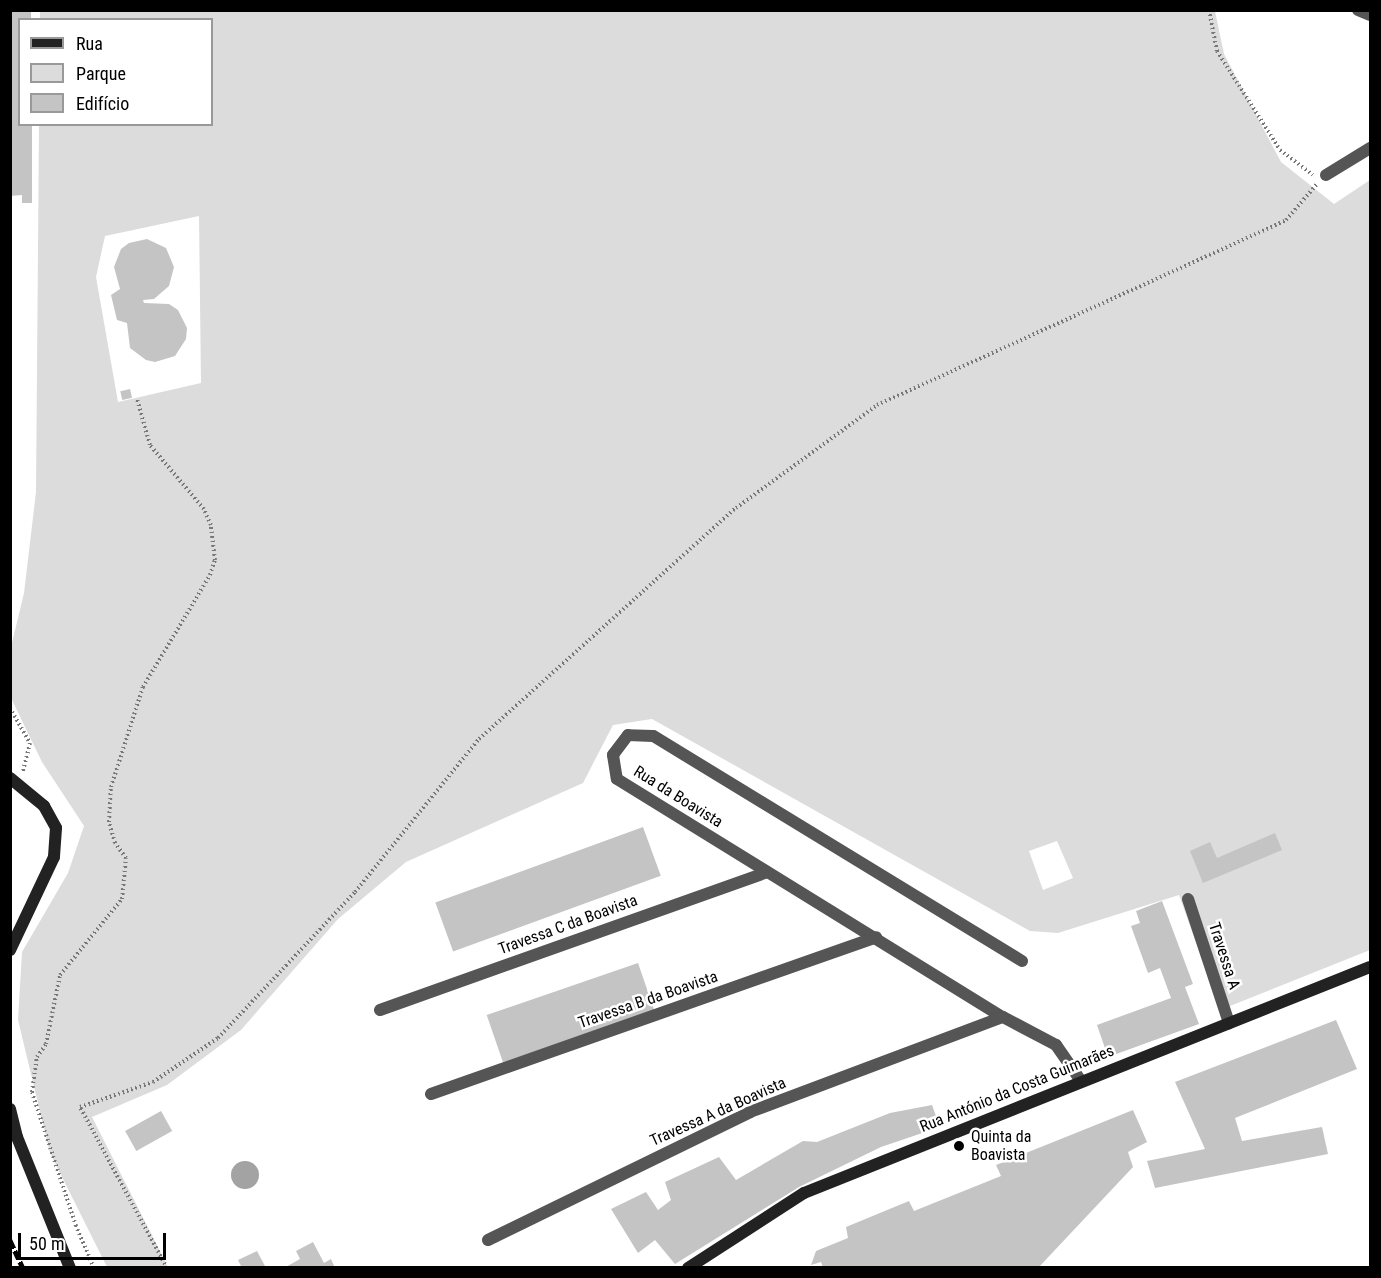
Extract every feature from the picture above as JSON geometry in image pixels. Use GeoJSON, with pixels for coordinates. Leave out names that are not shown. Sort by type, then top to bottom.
{"type":"FeatureCollection","features":[{"type":"Feature","properties":{"kind":"main road"},"geometry":{"type":"LineString","coordinates":[[10,950],[54,857],[56,828],[45,806],[14,781]]}},
{"type":"Feature","properties":{"kind":"main road","name":"Rua António da Costa Guimarães"},"geometry":{"type":"LineString","coordinates":[[688,1268],[804,1193],[1371,967]]}},
{"type":"Feature","properties":{"kind":"main road"},"geometry":{"type":"LineString","coordinates":[[10,1109],[16,1137],[70,1268]]}},
{"type":"Feature","properties":{"kind":"street"},"geometry":{"type":"LineString","coordinates":[[1358,10],[1371,15]]}},
{"type":"Feature","properties":{"kind":"street"},"geometry":{"type":"LineString","coordinates":[[1326,175],[1371,147]]}},
{"type":"Feature","properties":{"kind":"street","name":"Rua da Boavista"},"geometry":{"type":"LineString","coordinates":[[1022,961],[653,736],[628,735],[613,755],[617,779],[1003,1017],[1056,1045],[1081,1081]]}},
{"type":"Feature","properties":{"kind":"street","name":"Travessa C da Boavista"},"geometry":{"type":"LineString","coordinates":[[380,1010],[767,872]]}},
{"type":"Feature","properties":{"kind":"street","name":"Travessa A"},"geometry":{"type":"LineString","coordinates":[[1188,899],[1228,1023]]}},
{"type":"Feature","properties":{"kind":"street","name":"Travessa B da Boavista"},"geometry":{"type":"LineString","coordinates":[[431,1094],[876,937]]}},
{"type":"Feature","properties":{"kind":"street","name":"Travessa A da Boavista"},"geometry":{"type":"LineString","coordinates":[[488,1240],[750,1112],[1003,1017]]}},
{"type":"Feature","properties":{"kind":"path"},"geometry":{"type":"LineString","coordinates":[[167,1268],[80,1107],[153,1082],[218,1038],[355,892],[479,739],[736,508],[877,405],[1286,220],[1320,181],[1280,150],[1217,51],[1209,10]]}},
{"type":"Feature","properties":{"kind":"path"},"geometry":{"type":"LineString","coordinates":[[94,1268],[73,1217],[32,1092],[37,1057],[46,1044],[60,975],[122,899],[126,858],[116,843],[109,822],[111,787],[143,687],[210,575],[215,560],[211,525],[204,508],[150,445],[137,399]]}},
{"type":"Feature","properties":{"kind":"path"},"geometry":{"type":"LineString","coordinates":[[10,708],[30,743],[14,781]]}},
{"type":"Feature","properties":{"kind":"green space"},"geometry":{"type":"Polygon","coordinates":[[[40,11],[1215,11],[1224,54],[1281,162],[1334,204],[1370,180],[1370,950],[1220,1010],[1179,895],[1058,933],[1030,931],[652,719],[613,725],[583,783],[406,862],[338,919],[241,1030],[167,1085],[92,1117],[168,1267],[107,1267],[50,1153],[18,1020],[22,952],[68,873],[84,826],[42,762],[11,698],[11,647],[24,593],[36,492],[39,126],[213,126],[213,18],[40,18],[40,11]],[[199,216],[105,236],[96,277],[118,402],[201,383],[199,216]],[[1057,841],[1029,851],[1043,890],[1073,878],[1057,841]]]}},
{"type":"Feature","properties":{"kind":"shaded area"},"geometry":{"type":"Polygon","coordinates":[[[245,1161],[255,1165],[259,1175],[255,1185],[245,1189],[235,1185],[231,1175],[235,1165],[245,1161]]]}},
{"type":"Feature","properties":{"kind":"building"},"geometry":{"type":"Polygon","coordinates":[[[10,10],[31,10],[31,18],[18,18],[18,126],[32,126],[32,203],[22,203],[22,195],[10,196],[10,10]]]}},
{"type":"Feature","properties":{"kind":"building"},"geometry":{"type":"Polygon","coordinates":[[[147,239],[166,248],[174,267],[169,286],[154,299],[143,300],[144,303],[169,304],[178,310],[187,328],[186,339],[175,356],[155,362],[146,360],[130,348],[127,323],[117,320],[111,295],[120,289],[114,267],[121,249],[129,243],[147,239]]]}},
{"type":"Feature","properties":{"kind":"building"},"geometry":{"type":"Polygon","coordinates":[[[130,389],[132,398],[122,400],[120,391],[130,389]]]}},
{"type":"Feature","properties":{"kind":"building"},"geometry":{"type":"Polygon","coordinates":[[[643,827],[661,876],[453,951],[435,903],[643,827]]]}},
{"type":"Feature","properties":{"kind":"building"},"geometry":{"type":"Polygon","coordinates":[[[1275,833],[1282,850],[1203,883],[1190,851],[1210,842],[1217,858],[1275,833]]]}},
{"type":"Feature","properties":{"kind":"building"},"geometry":{"type":"Polygon","coordinates":[[[1162,901],[1193,984],[1185,987],[1199,1024],[1108,1057],[1097,1025],[1171,998],[1160,968],[1148,973],[1131,926],[1140,923],[1136,911],[1162,901]]]}},
{"type":"Feature","properties":{"kind":"building"},"geometry":{"type":"Polygon","coordinates":[[[638,963],[654,1010],[503,1062],[487,1015],[638,963]]]}},
{"type":"Feature","properties":{"kind":"building"},"geometry":{"type":"Polygon","coordinates":[[[1336,1020],[1357,1069],[1235,1118],[1242,1141],[1322,1127],[1328,1154],[1155,1188],[1147,1161],[1205,1149],[1175,1082],[1336,1020]]]}},
{"type":"Feature","properties":{"kind":"building"},"geometry":{"type":"Polygon","coordinates":[[[932,1105],[940,1127],[881,1147],[799,1187],[675,1264],[655,1240],[638,1253],[611,1209],[646,1192],[658,1210],[671,1200],[665,1182],[719,1157],[736,1180],[803,1141],[817,1142],[890,1113],[932,1105]]]}},
{"type":"Feature","properties":{"kind":"building"},"geometry":{"type":"Polygon","coordinates":[[[1133,1110],[1147,1142],[1128,1152],[1133,1167],[1038,1268],[823,1268],[821,1262],[811,1265],[816,1251],[848,1238],[846,1227],[909,1201],[914,1211],[1001,1176],[996,1165],[1133,1110]]]}},
{"type":"Feature","properties":{"kind":"building"},"geometry":{"type":"Polygon","coordinates":[[[161,1111],[172,1131],[136,1151],[125,1131],[161,1111]]]}},
{"type":"Feature","properties":{"kind":"building"},"geometry":{"type":"Polygon","coordinates":[[[313,1242],[324,1263],[331,1259],[335,1268],[284,1268],[300,1259],[296,1251],[313,1242]]]}},
{"type":"Feature","properties":{"kind":"building"},"geometry":{"type":"Polygon","coordinates":[[[257,1251],[266,1268],[242,1268],[238,1260],[257,1251]]]}},
{"type":"Feature","properties":{"kind":"railway"},"geometry":{"type":"LineString","coordinates":[[10,1240],[23,1268]]}},
{"type":"Feature","properties":{"kind":"place","name":"Quinta da Boavista"},"geometry":{"type":"Point","coordinates":[959,1146]}}]}
